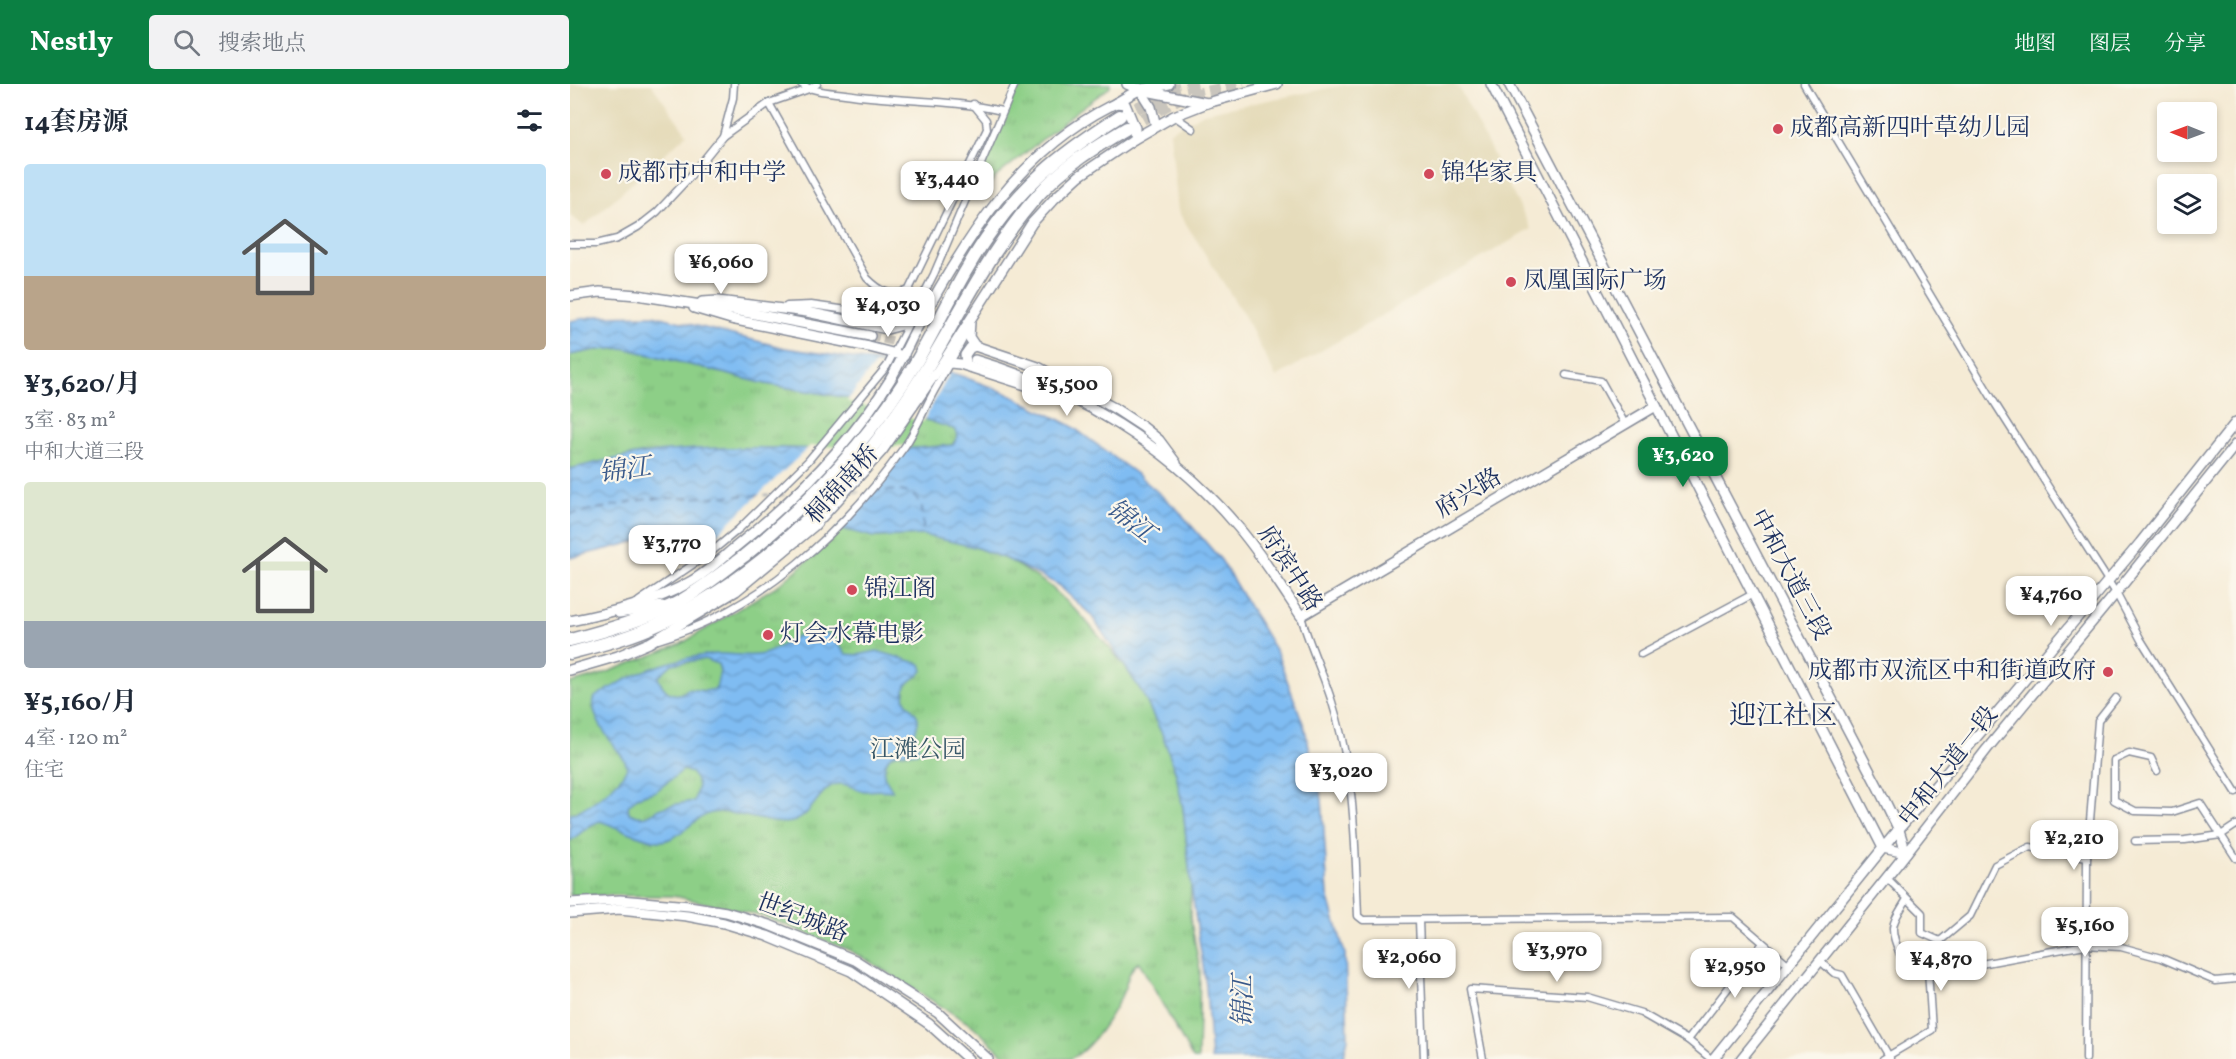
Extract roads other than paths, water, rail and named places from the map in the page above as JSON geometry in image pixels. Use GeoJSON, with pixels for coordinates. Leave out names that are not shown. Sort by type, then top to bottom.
{"type":"FeatureCollection","features":[{"type":"Feature","properties":{"kind":"highway","name":"桐锦南桥"},"geometry":{"type":"LineString","coordinates":[[720,567],[795,513],[841,465],[915,364],[972,260],[1014,202],[1034,180],[1075,144],[1119,116]]}},
{"type":"Feature","properties":{"kind":"highway"},"geometry":{"type":"LineString","coordinates":[[941,367],[1000,243],[1027,208],[1069,166],[1130,133]]}},
{"type":"Feature","properties":{"kind":"highway","name":"桐锦南桥"},"geometry":{"type":"LineString","coordinates":[[570,653],[660,624],[733,587],[833,493],[873,446],[910,395],[941,367]]}},
{"type":"Feature","properties":{"kind":"highway"},"geometry":{"type":"LineString","coordinates":[[570,640],[623,625],[673,604],[720,567]]}},
{"type":"Feature","properties":{"kind":"main road"},"geometry":{"type":"LineString","coordinates":[[1127,84],[1207,103]]}},
{"type":"Feature","properties":{"kind":"main road","name":"桐锦南桥"},"geometry":{"type":"LineString","coordinates":[[720,567],[815,474],[855,428],[889,382],[968,242],[1011,183],[1049,146],[1138,87],[1169,84]]}},
{"type":"Feature","properties":{"kind":"main road"},"geometry":{"type":"LineString","coordinates":[[1130,133],[1156,126],[1207,103],[1277,84]]}},
{"type":"Feature","properties":{"kind":"main road"},"geometry":{"type":"LineString","coordinates":[[1491,84],[1883,848],[1906,853]]}},
{"type":"Feature","properties":{"kind":"main road","name":"中和大道三段"},"geometry":{"type":"LineString","coordinates":[[1509,84],[1899,830],[1906,853]]}},
{"type":"Feature","properties":{"kind":"main road"},"geometry":{"type":"LineString","coordinates":[[1138,87],[1151,107],[1156,126]]}},
{"type":"Feature","properties":{"kind":"main road"},"geometry":{"type":"LineString","coordinates":[[941,367],[1032,223],[1054,198],[1135,128],[1125,104],[1116,103]]}},
{"type":"Feature","properties":{"kind":"main road"},"geometry":{"type":"LineString","coordinates":[[570,296],[600,292],[637,295],[687,303],[876,343],[878,337],[874,327]]}},
{"type":"Feature","properties":{"kind":"main road"},"geometry":{"type":"LineString","coordinates":[[687,303],[718,301],[769,307],[807,312],[874,327],[893,328],[910,321],[930,306]]}},
{"type":"Feature","properties":{"kind":"main road"},"geometry":{"type":"LineString","coordinates":[[971,318],[968,330],[969,337],[975,346],[1038,367],[1114,408],[1143,427],[1159,441],[1185,474]]}},
{"type":"Feature","properties":{"kind":"main road"},"geometry":{"type":"LineString","coordinates":[[870,341],[894,352],[902,359]]}},
{"type":"Feature","properties":{"kind":"main road"},"geometry":{"type":"LineString","coordinates":[[972,363],[966,363],[965,355],[970,348],[975,346]]}},
{"type":"Feature","properties":{"kind":"main road","name":"府滨中路"},"geometry":{"type":"LineString","coordinates":[[941,367],[972,363],[1000,367],[1070,396],[1142,440],[1185,474],[1238,527],[1301,616]]}},
{"type":"Feature","properties":{"kind":"main road","name":"府兴路"},"geometry":{"type":"LineString","coordinates":[[1301,616],[1656,406]]}},
{"type":"Feature","properties":{"kind":"main road","name":"中和大道一段"},"geometry":{"type":"LineString","coordinates":[[1712,1059],[1883,848],[2140,543],[2236,422]]}},
{"type":"Feature","properties":{"kind":"main road","name":"中和大道一段"},"geometry":{"type":"LineString","coordinates":[[1741,1059],[1887,878],[1987,748],[2236,444]]}},
{"type":"Feature","properties":{"kind":"main road"},"geometry":{"type":"LineString","coordinates":[[598,615],[673,591],[720,567]]}},
{"type":"Feature","properties":{"kind":"main road"},"geometry":{"type":"LineString","coordinates":[[570,670],[618,656],[649,643],[733,587]]}},
{"type":"Feature","properties":{"kind":"main road"},"geometry":{"type":"LineString","coordinates":[[570,621],[673,604]]}},
{"type":"Feature","properties":{"kind":"main road","name":"世纪城路"},"geometry":{"type":"LineString","coordinates":[[570,903],[620,900],[689,906],[726,912],[769,925],[855,960],[938,1014],[988,1059]]}},
{"type":"Feature","properties":{"kind":"main road","name":"世纪城路"},"geometry":{"type":"LineString","coordinates":[[570,913],[620,909],[687,916],[724,923],[767,936],[851,971],[929,1024],[968,1059]]}},
{"type":"Feature","properties":{"kind":"street"},"geometry":{"type":"LineString","coordinates":[[723,136],[733,98],[734,84]]}},
{"type":"Feature","properties":{"kind":"street"},"geometry":{"type":"LineString","coordinates":[[801,84],[809,89],[867,98],[973,105],[1002,111]]}},
{"type":"Feature","properties":{"kind":"street"},"geometry":{"type":"LineString","coordinates":[[570,244],[596,244],[617,239],[638,227],[657,212],[688,179],[723,136],[769,103],[817,84]]}},
{"type":"Feature","properties":{"kind":"street","name":"桐锦南桥"},"geometry":{"type":"LineString","coordinates":[[635,604],[710,553],[739,529],[808,461],[887,366],[934,274],[1015,84]]}},
{"type":"Feature","properties":{"kind":"street"},"geometry":{"type":"LineString","coordinates":[[1804,84],[1996,405],[2116,593],[2141,640],[2236,792]]}},
{"type":"Feature","properties":{"kind":"street"},"geometry":{"type":"LineString","coordinates":[[769,103],[867,278],[885,293],[893,294],[910,290]]}},
{"type":"Feature","properties":{"kind":"street"},"geometry":{"type":"LineString","coordinates":[[769,307],[811,305],[883,315],[900,308],[987,129],[986,120],[973,105]]}},
{"type":"Feature","properties":{"kind":"street"},"geometry":{"type":"LineString","coordinates":[[1174,116],[1193,129]]}},
{"type":"Feature","properties":{"kind":"street"},"geometry":{"type":"LineString","coordinates":[[941,367],[968,330]]}},
{"type":"Feature","properties":{"kind":"street","name":"桐锦南桥"},"geometry":{"type":"LineString","coordinates":[[649,643],[681,634],[742,602],[786,572],[833,530],[878,481],[905,446],[941,367]]}},
{"type":"Feature","properties":{"kind":"street"},"geometry":{"type":"LineString","coordinates":[[1566,375],[1601,381],[1625,424]]}},
{"type":"Feature","properties":{"kind":"street"},"geometry":{"type":"LineString","coordinates":[[1641,654],[1753,594]]}},
{"type":"Feature","properties":{"kind":"street","name":"府滨中路"},"geometry":{"type":"LineString","coordinates":[[1301,616],[1333,703],[1343,742],[1353,798],[1358,916],[1368,921],[1419,920]]}},
{"type":"Feature","properties":{"kind":"street"},"geometry":{"type":"LineString","coordinates":[[2086,1059],[2087,858],[2098,721],[2116,698]]}},
{"type":"Feature","properties":{"kind":"street"},"geometry":{"type":"LineString","coordinates":[[2157,771],[2151,758],[2129,753],[2114,760],[2114,800],[2135,811],[2172,812],[2200,803],[2236,858]]}},
{"type":"Feature","properties":{"kind":"street"},"geometry":{"type":"LineString","coordinates":[[2135,841],[2185,840],[2221,835],[2236,825]]}},
{"type":"Feature","properties":{"kind":"street"},"geometry":{"type":"LineString","coordinates":[[1887,878],[1922,913],[1922,933],[1940,941],[1970,916],[1995,864],[2030,847],[2087,858]]}},
{"type":"Feature","properties":{"kind":"street"},"geometry":{"type":"LineString","coordinates":[[1907,899],[1896,917],[1891,933],[1901,957],[1928,970],[1948,970],[2085,945],[2121,947],[2160,958],[2215,981],[2236,979]]}},
{"type":"Feature","properties":{"kind":"street"},"geometry":{"type":"LineString","coordinates":[[1424,1059],[1419,920],[1733,917],[1789,965]]}},
{"type":"Feature","properties":{"kind":"street"},"geometry":{"type":"LineString","coordinates":[[1688,1040],[1763,943]]}},
{"type":"Feature","properties":{"kind":"street"},"geometry":{"type":"LineString","coordinates":[[1820,961],[1834,973],[1842,975],[1888,1058],[1932,1029],[1928,970]]}},
{"type":"Feature","properties":{"kind":"street"},"geometry":{"type":"LineString","coordinates":[[1483,1059],[1470,989],[1587,997],[1641,1013],[1688,1040],[1712,1059]]}},
{"type":"Feature","properties":{"kind":"water","name":"锦江"},"geometry":{"type":"Polygon","coordinates":[[[653,315],[785,348],[956,374],[1004,392],[1070,425],[1138,475],[1177,509],[1221,560],[1277,653],[1304,726],[1322,799],[1328,895],[1345,954],[1348,1038],[1343,1059],[1211,1059],[1206,986],[1191,886],[1183,808],[1176,773],[1163,736],[1142,692],[1091,615],[1057,584],[1011,561],[975,547],[923,535],[874,537],[843,529],[767,531],[635,542],[570,558],[570,469],[633,456],[680,450],[921,448],[953,445],[958,436],[954,429],[891,408],[766,384],[624,348],[570,355],[570,321],[596,316],[653,315]]]}},
{"type":"Feature","properties":{"kind":"water"},"geometry":{"type":"Polygon","coordinates":[[[814,631],[830,635],[846,654],[858,655],[877,651],[921,664],[923,671],[906,685],[904,697],[918,719],[915,735],[919,751],[897,753],[886,762],[884,776],[893,791],[866,791],[836,784],[826,790],[801,818],[788,823],[727,812],[710,813],[676,836],[655,841],[600,821],[570,841],[570,815],[602,796],[627,768],[625,761],[598,721],[594,705],[595,697],[623,681],[662,665],[717,654],[752,656],[764,654],[814,631]],[[705,659],[672,664],[658,677],[660,682],[666,690],[674,694],[683,693],[688,689],[705,691],[716,689],[720,671],[718,664],[705,659]],[[683,770],[656,791],[637,797],[628,806],[629,813],[640,817],[665,807],[694,801],[698,785],[692,773],[683,770]]]}},
{"type":"Feature","properties":{"kind":"tunnel"},"geometry":{"type":"LineString","coordinates":[[1120,116],[1179,88],[1199,84]]}},
{"type":"Feature","properties":{"kind":"tunnel"},"geometry":{"type":"LineString","coordinates":[[1127,128],[1179,98],[1244,84]]}},
{"type":"Feature","properties":{"kind":"tunnel"},"geometry":{"type":"LineString","coordinates":[[870,336],[970,358]]}},
{"type":"Feature","properties":{"kind":"place","name":"成都高新四叶草幼儿园"},"geometry":{"type":"Point","coordinates":[1778,129]}},
{"type":"Feature","properties":{"kind":"place","name":"成都市中和中学"},"geometry":{"type":"Point","coordinates":[606,174]}},
{"type":"Feature","properties":{"kind":"place","name":"锦华家具"},"geometry":{"type":"Point","coordinates":[1429,174]}},
{"type":"Feature","properties":{"kind":"place","name":"凤凰国际广场"},"geometry":{"type":"Point","coordinates":[1511,282]}},
{"type":"Feature","properties":{"kind":"place","name":"锦江阁"},"geometry":{"type":"Point","coordinates":[852,590]}},
{"type":"Feature","properties":{"kind":"place","name":"灯会水幕电影"},"geometry":{"type":"Point","coordinates":[768,635]}},
{"type":"Feature","properties":{"kind":"place","name":"成都市双流区中和街道政府"},"geometry":{"type":"Point","coordinates":[2108,672]}},
{"type":"Feature","properties":{"kind":"district","name":"迎江社区"},"geometry":{"type":"Point","coordinates":[1783,717]}},
{"type":"Feature","properties":{"kind":"park label","name":"江滩公园"},"geometry":{"type":"Point","coordinates":[918,751]}}]}
